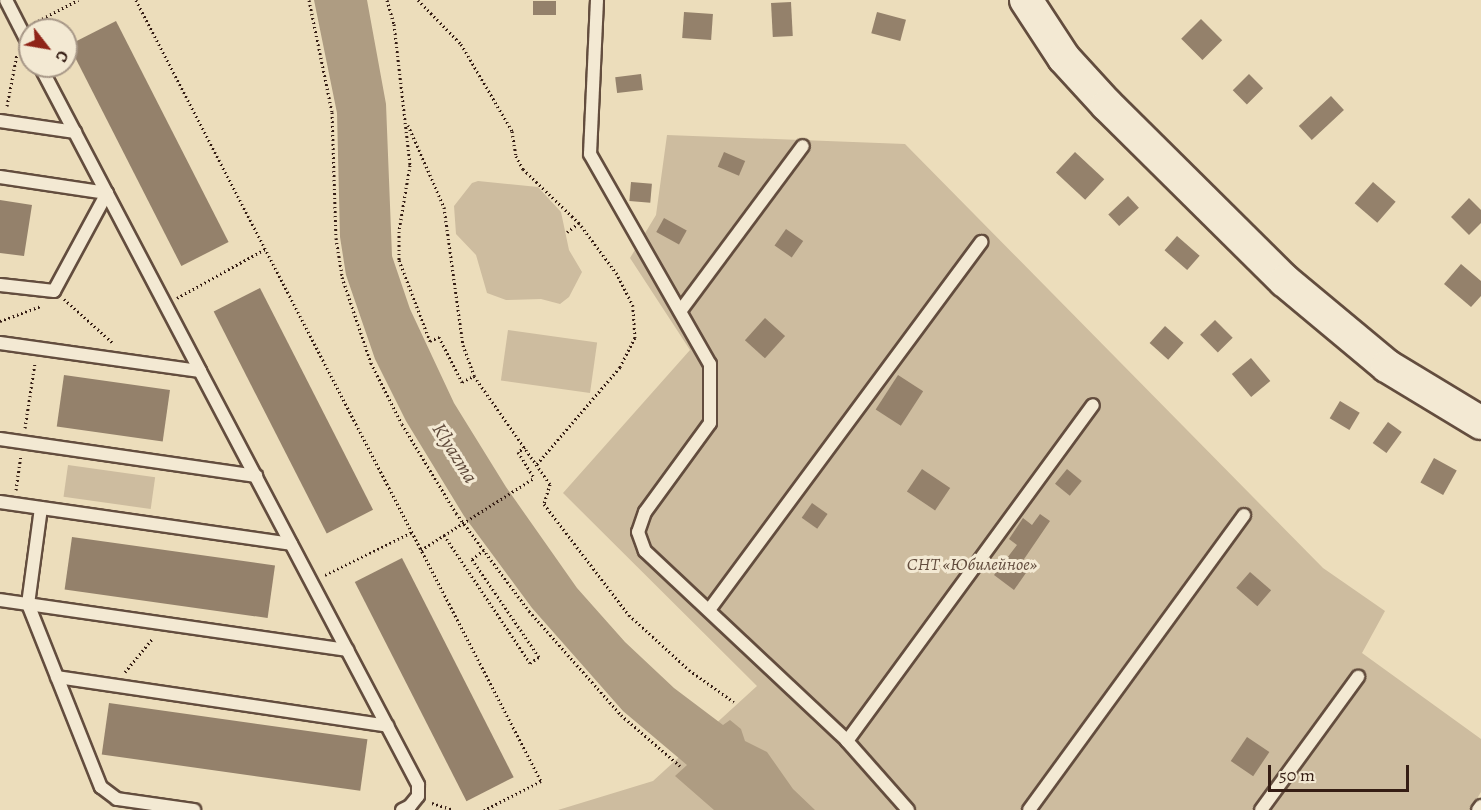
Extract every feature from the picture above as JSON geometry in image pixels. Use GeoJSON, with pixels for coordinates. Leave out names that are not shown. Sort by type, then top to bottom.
{"type":"FeatureCollection","features":[{"type":"Feature","properties":{"kind":"main road"},"geometry":{"type":"LineString","coordinates":[[1028,1],[1064,58],[1107,105],[1285,281],[1387,366],[1481,423]]}},
{"type":"Feature","properties":{"kind":"lane"},"geometry":{"type":"LineString","coordinates":[[6,0],[18,24]]}},
{"type":"Feature","properties":{"kind":"lane"},"geometry":{"type":"LineString","coordinates":[[597,0],[590,154],[710,364],[710,423],[645,512],[638,532],[645,551],[847,741],[908,810]]}},
{"type":"Feature","properties":{"kind":"lane"},"geometry":{"type":"LineString","coordinates":[[0,14],[14,16]]}},
{"type":"Feature","properties":{"kind":"lane"},"geometry":{"type":"LineString","coordinates":[[46,78],[418,785],[416,798],[402,810]]}},
{"type":"Feature","properties":{"kind":"lane"},"geometry":{"type":"LineString","coordinates":[[2,121],[75,132]]}},
{"type":"Feature","properties":{"kind":"lane"},"geometry":{"type":"LineString","coordinates":[[681,310],[803,146]]}},
{"type":"Feature","properties":{"kind":"lane"},"geometry":{"type":"LineString","coordinates":[[0,177],[107,194]]}},
{"type":"Feature","properties":{"kind":"lane"},"geometry":{"type":"LineString","coordinates":[[0,285],[58,294],[107,194]]}},
{"type":"Feature","properties":{"kind":"lane"},"geometry":{"type":"LineString","coordinates":[[709,610],[981,242]]}},
{"type":"Feature","properties":{"kind":"lane"},"geometry":{"type":"LineString","coordinates":[[0,343],[201,371]]}},
{"type":"Feature","properties":{"kind":"lane"},"geometry":{"type":"LineString","coordinates":[[847,741],[1093,405]]}},
{"type":"Feature","properties":{"kind":"lane"},"geometry":{"type":"LineString","coordinates":[[0,439],[256,476]]}},
{"type":"Feature","properties":{"kind":"lane"},"geometry":{"type":"LineString","coordinates":[[0,502],[291,544]]}},
{"type":"Feature","properties":{"kind":"lane"},"geometry":{"type":"LineString","coordinates":[[41,508],[28,604],[101,787],[117,799],[160,808],[194,810]]}},
{"type":"Feature","properties":{"kind":"lane"},"geometry":{"type":"LineString","coordinates":[[1029,810],[1244,514]]}},
{"type":"Feature","properties":{"kind":"lane"},"geometry":{"type":"LineString","coordinates":[[0,600],[347,650]]}},
{"type":"Feature","properties":{"kind":"lane"},"geometry":{"type":"LineString","coordinates":[[57,677],[387,726]]}},
{"type":"Feature","properties":{"kind":"lane"},"geometry":{"type":"LineString","coordinates":[[1261,810],[1358,677]]}},
{"type":"Feature","properties":{"kind":"lane"},"geometry":{"type":"LineString","coordinates":[[1478,810],[1481,806]]}},
{"type":"Feature","properties":{"kind":"path"},"geometry":{"type":"LineString","coordinates":[[44,18],[78,0]]}},
{"type":"Feature","properties":{"kind":"path"},"geometry":{"type":"LineString","coordinates":[[136,0],[541,781],[484,810]]}},
{"type":"Feature","properties":{"kind":"path"},"geometry":{"type":"LineString","coordinates":[[309,0],[332,112],[336,238],[342,277],[371,363],[402,424],[484,550],[529,610],[621,716],[680,766]]}},
{"type":"Feature","properties":{"kind":"path"},"geometry":{"type":"LineString","coordinates":[[387,0],[406,120],[410,165],[399,231],[404,279],[430,341],[439,337],[462,382],[474,376]]}},
{"type":"Feature","properties":{"kind":"path"},"geometry":{"type":"LineString","coordinates":[[418,0],[461,44],[512,131],[516,156],[524,169],[579,223],[627,290],[636,322],[634,338],[620,367],[537,464]]}},
{"type":"Feature","properties":{"kind":"path"},"geometry":{"type":"LineString","coordinates":[[2,121],[18,44]]}},
{"type":"Feature","properties":{"kind":"path"},"geometry":{"type":"LineString","coordinates":[[406,120],[444,207],[463,345],[474,376],[550,484],[544,504],[629,615],[674,657],[734,702]]}},
{"type":"Feature","properties":{"kind":"path"},"geometry":{"type":"LineString","coordinates":[[567,232],[579,223]]}},
{"type":"Feature","properties":{"kind":"path"},"geometry":{"type":"LineString","coordinates":[[165,304],[265,249]]}},
{"type":"Feature","properties":{"kind":"path"},"geometry":{"type":"LineString","coordinates":[[0,321],[58,294],[134,362]]}},
{"type":"Feature","properties":{"kind":"path"},"geometry":{"type":"LineString","coordinates":[[421,550],[534,478],[518,452],[525,447]]}},
{"type":"Feature","properties":{"kind":"path"},"geometry":{"type":"LineString","coordinates":[[311,581],[412,532]]}},
{"type":"Feature","properties":{"kind":"path"},"geometry":{"type":"LineString","coordinates":[[444,536],[530,663],[539,657],[472,558],[484,550]]}},
{"type":"Feature","properties":{"kind":"path"},"geometry":{"type":"LineString","coordinates":[[114,685],[165,624]]}},
{"type":"Feature","properties":{"kind":"path"},"geometry":{"type":"LineString","coordinates":[[416,798],[453,810]]}},
{"type":"Feature","properties":{"kind":"green space","name":"СНТ «Юбилейное»"},"geometry":{"type":"Polygon","coordinates":[[[667,135],[905,144],[1323,568],[1385,611],[1362,653],[1481,739],[1481,792],[1470,810],[558,810],[653,781],[757,686],[563,493],[690,350],[630,258],[656,215],[667,135]]]}},
{"type":"Feature","properties":{"kind":"green space"},"geometry":{"type":"Polygon","coordinates":[[[478,181],[538,187],[561,212],[569,250],[582,272],[569,297],[560,304],[541,299],[506,300],[487,293],[476,255],[456,234],[454,206],[472,183],[478,181]]]}},
{"type":"Feature","properties":{"kind":"green space"},"geometry":{"type":"Polygon","coordinates":[[[508,330],[597,343],[590,393],[501,381],[508,330]]]}},
{"type":"Feature","properties":{"kind":"green space"},"geometry":{"type":"Polygon","coordinates":[[[68,465],[155,477],[151,509],[64,497],[68,465]]]}},
{"type":"Feature","properties":{"kind":"water","name":"Klyazma"},"geometry":{"type":"Polygon","coordinates":[[[314,0],[367,0],[386,104],[392,256],[410,309],[454,403],[506,487],[577,588],[625,642],[674,688],[723,725],[730,720],[741,729],[745,741],[767,752],[793,789],[815,810],[714,810],[675,776],[687,765],[623,711],[532,608],[464,516],[406,421],[375,359],[346,275],[340,237],[337,113],[314,0]]]}},
{"type":"Feature","properties":{"kind":"building"},"geometry":{"type":"Polygon","coordinates":[[[533,1],[556,1],[556,15],[533,15],[533,1]]]}},
{"type":"Feature","properties":{"kind":"building"},"geometry":{"type":"Polygon","coordinates":[[[791,2],[793,36],[773,37],[771,3],[791,2]]]}},
{"type":"Feature","properties":{"kind":"building"},"geometry":{"type":"Polygon","coordinates":[[[684,12],[713,14],[711,40],[682,38],[684,12]]]}},
{"type":"Feature","properties":{"kind":"building"},"geometry":{"type":"Polygon","coordinates":[[[877,12],[906,20],[900,41],[871,33],[877,12]]]}},
{"type":"Feature","properties":{"kind":"building"},"geometry":{"type":"Polygon","coordinates":[[[1201,19],[1222,40],[1202,60],[1181,39],[1201,19]]]}},
{"type":"Feature","properties":{"kind":"building"},"geometry":{"type":"Polygon","coordinates":[[[116,21],[229,242],[181,266],[78,63],[78,40],[116,21]]]}},
{"type":"Feature","properties":{"kind":"building"},"geometry":{"type":"Polygon","coordinates":[[[641,74],[643,90],[617,93],[615,77],[641,74]]]}},
{"type":"Feature","properties":{"kind":"building"},"geometry":{"type":"Polygon","coordinates":[[[1249,74],[1263,88],[1247,104],[1233,90],[1249,74]]]}},
{"type":"Feature","properties":{"kind":"building"},"geometry":{"type":"Polygon","coordinates":[[[1331,96],[1344,110],[1312,140],[1299,126],[1331,96]]]}},
{"type":"Feature","properties":{"kind":"building"},"geometry":{"type":"Polygon","coordinates":[[[724,152],[745,161],[739,176],[718,167],[724,152]]]}},
{"type":"Feature","properties":{"kind":"building"},"geometry":{"type":"Polygon","coordinates":[[[1075,152],[1104,179],[1085,200],[1056,172],[1075,152]]]}},
{"type":"Feature","properties":{"kind":"building"},"geometry":{"type":"Polygon","coordinates":[[[631,182],[652,184],[650,203],[629,201],[631,182]]]}},
{"type":"Feature","properties":{"kind":"building"},"geometry":{"type":"Polygon","coordinates":[[[1373,182],[1396,202],[1377,223],[1355,203],[1373,182]]]}},
{"type":"Feature","properties":{"kind":"building"},"geometry":{"type":"Polygon","coordinates":[[[1128,196],[1139,208],[1119,226],[1108,214],[1128,196]]]}},
{"type":"Feature","properties":{"kind":"building"},"geometry":{"type":"Polygon","coordinates":[[[1469,198],[1481,210],[1481,223],[1469,235],[1451,217],[1469,198]]]}},
{"type":"Feature","properties":{"kind":"building"},"geometry":{"type":"Polygon","coordinates":[[[0,200],[32,205],[24,256],[0,253],[0,200]]]}},
{"type":"Feature","properties":{"kind":"building"},"geometry":{"type":"Polygon","coordinates":[[[664,218],[687,231],[679,245],[656,232],[664,218]]]}},
{"type":"Feature","properties":{"kind":"building"},"geometry":{"type":"Polygon","coordinates":[[[786,229],[803,241],[792,257],[775,245],[786,229]]]}},
{"type":"Feature","properties":{"kind":"building"},"geometry":{"type":"Polygon","coordinates":[[[1177,236],[1200,256],[1187,270],[1165,250],[1177,236]]]}},
{"type":"Feature","properties":{"kind":"building"},"geometry":{"type":"Polygon","coordinates":[[[1461,264],[1481,281],[1481,296],[1471,307],[1444,284],[1461,264]]]}},
{"type":"Feature","properties":{"kind":"building"},"geometry":{"type":"Polygon","coordinates":[[[260,288],[373,510],[327,533],[214,312],[260,288]]]}},
{"type":"Feature","properties":{"kind":"building"},"geometry":{"type":"Polygon","coordinates":[[[765,318],[785,336],[765,358],[745,340],[765,318]]]}},
{"type":"Feature","properties":{"kind":"building"},"geometry":{"type":"Polygon","coordinates":[[[1215,320],[1233,338],[1218,353],[1200,335],[1215,320]]]}},
{"type":"Feature","properties":{"kind":"building"},"geometry":{"type":"Polygon","coordinates":[[[1165,326],[1184,343],[1168,360],[1150,343],[1165,326]]]}},
{"type":"Feature","properties":{"kind":"building"},"geometry":{"type":"Polygon","coordinates":[[[1251,358],[1270,381],[1251,397],[1232,374],[1251,358]]]}},
{"type":"Feature","properties":{"kind":"building"},"geometry":{"type":"Polygon","coordinates":[[[64,375],[170,390],[163,441],[57,426],[64,375]]]}},
{"type":"Feature","properties":{"kind":"building"},"geometry":{"type":"Polygon","coordinates":[[[898,375],[923,391],[901,426],[876,409],[898,375]]]}},
{"type":"Feature","properties":{"kind":"building"},"geometry":{"type":"Polygon","coordinates":[[[1340,401],[1360,413],[1349,430],[1330,418],[1340,401]]]}},
{"type":"Feature","properties":{"kind":"building"},"geometry":{"type":"Polygon","coordinates":[[[1388,422],[1402,432],[1386,453],[1373,443],[1388,422]]]}},
{"type":"Feature","properties":{"kind":"building"},"geometry":{"type":"Polygon","coordinates":[[[1434,458],[1457,471],[1443,495],[1420,482],[1434,458]]]}},
{"type":"Feature","properties":{"kind":"building"},"geometry":{"type":"Polygon","coordinates":[[[922,469],[950,488],[935,510],[907,491],[922,469]]]}},
{"type":"Feature","properties":{"kind":"building"},"geometry":{"type":"Polygon","coordinates":[[[1067,469],[1082,481],[1070,496],[1055,484],[1067,469]]]}},
{"type":"Feature","properties":{"kind":"building"},"geometry":{"type":"Polygon","coordinates":[[[812,503],[828,514],[817,529],[802,518],[812,503]]]}},
{"type":"Feature","properties":{"kind":"building"},"geometry":{"type":"Polygon","coordinates":[[[1040,514],[1050,521],[1020,565],[1028,570],[1014,590],[994,575],[1017,545],[1009,539],[1023,518],[1032,525],[1040,514]]]}},
{"type":"Feature","properties":{"kind":"building"},"geometry":{"type":"Polygon","coordinates":[[[72,537],[275,566],[268,618],[65,589],[72,537]]]}},
{"type":"Feature","properties":{"kind":"building"},"geometry":{"type":"Polygon","coordinates":[[[402,558],[514,777],[466,801],[355,582],[402,558]]]}},
{"type":"Feature","properties":{"kind":"building"},"geometry":{"type":"Polygon","coordinates":[[[1250,572],[1271,590],[1257,606],[1236,588],[1250,572]]]}},
{"type":"Feature","properties":{"kind":"building"},"geometry":{"type":"Polygon","coordinates":[[[109,703],[367,739],[360,791],[102,754],[109,703]]]}},
{"type":"Feature","properties":{"kind":"building"},"geometry":{"type":"Polygon","coordinates":[[[1247,737],[1269,752],[1253,776],[1231,761],[1247,737]]]}}]}
